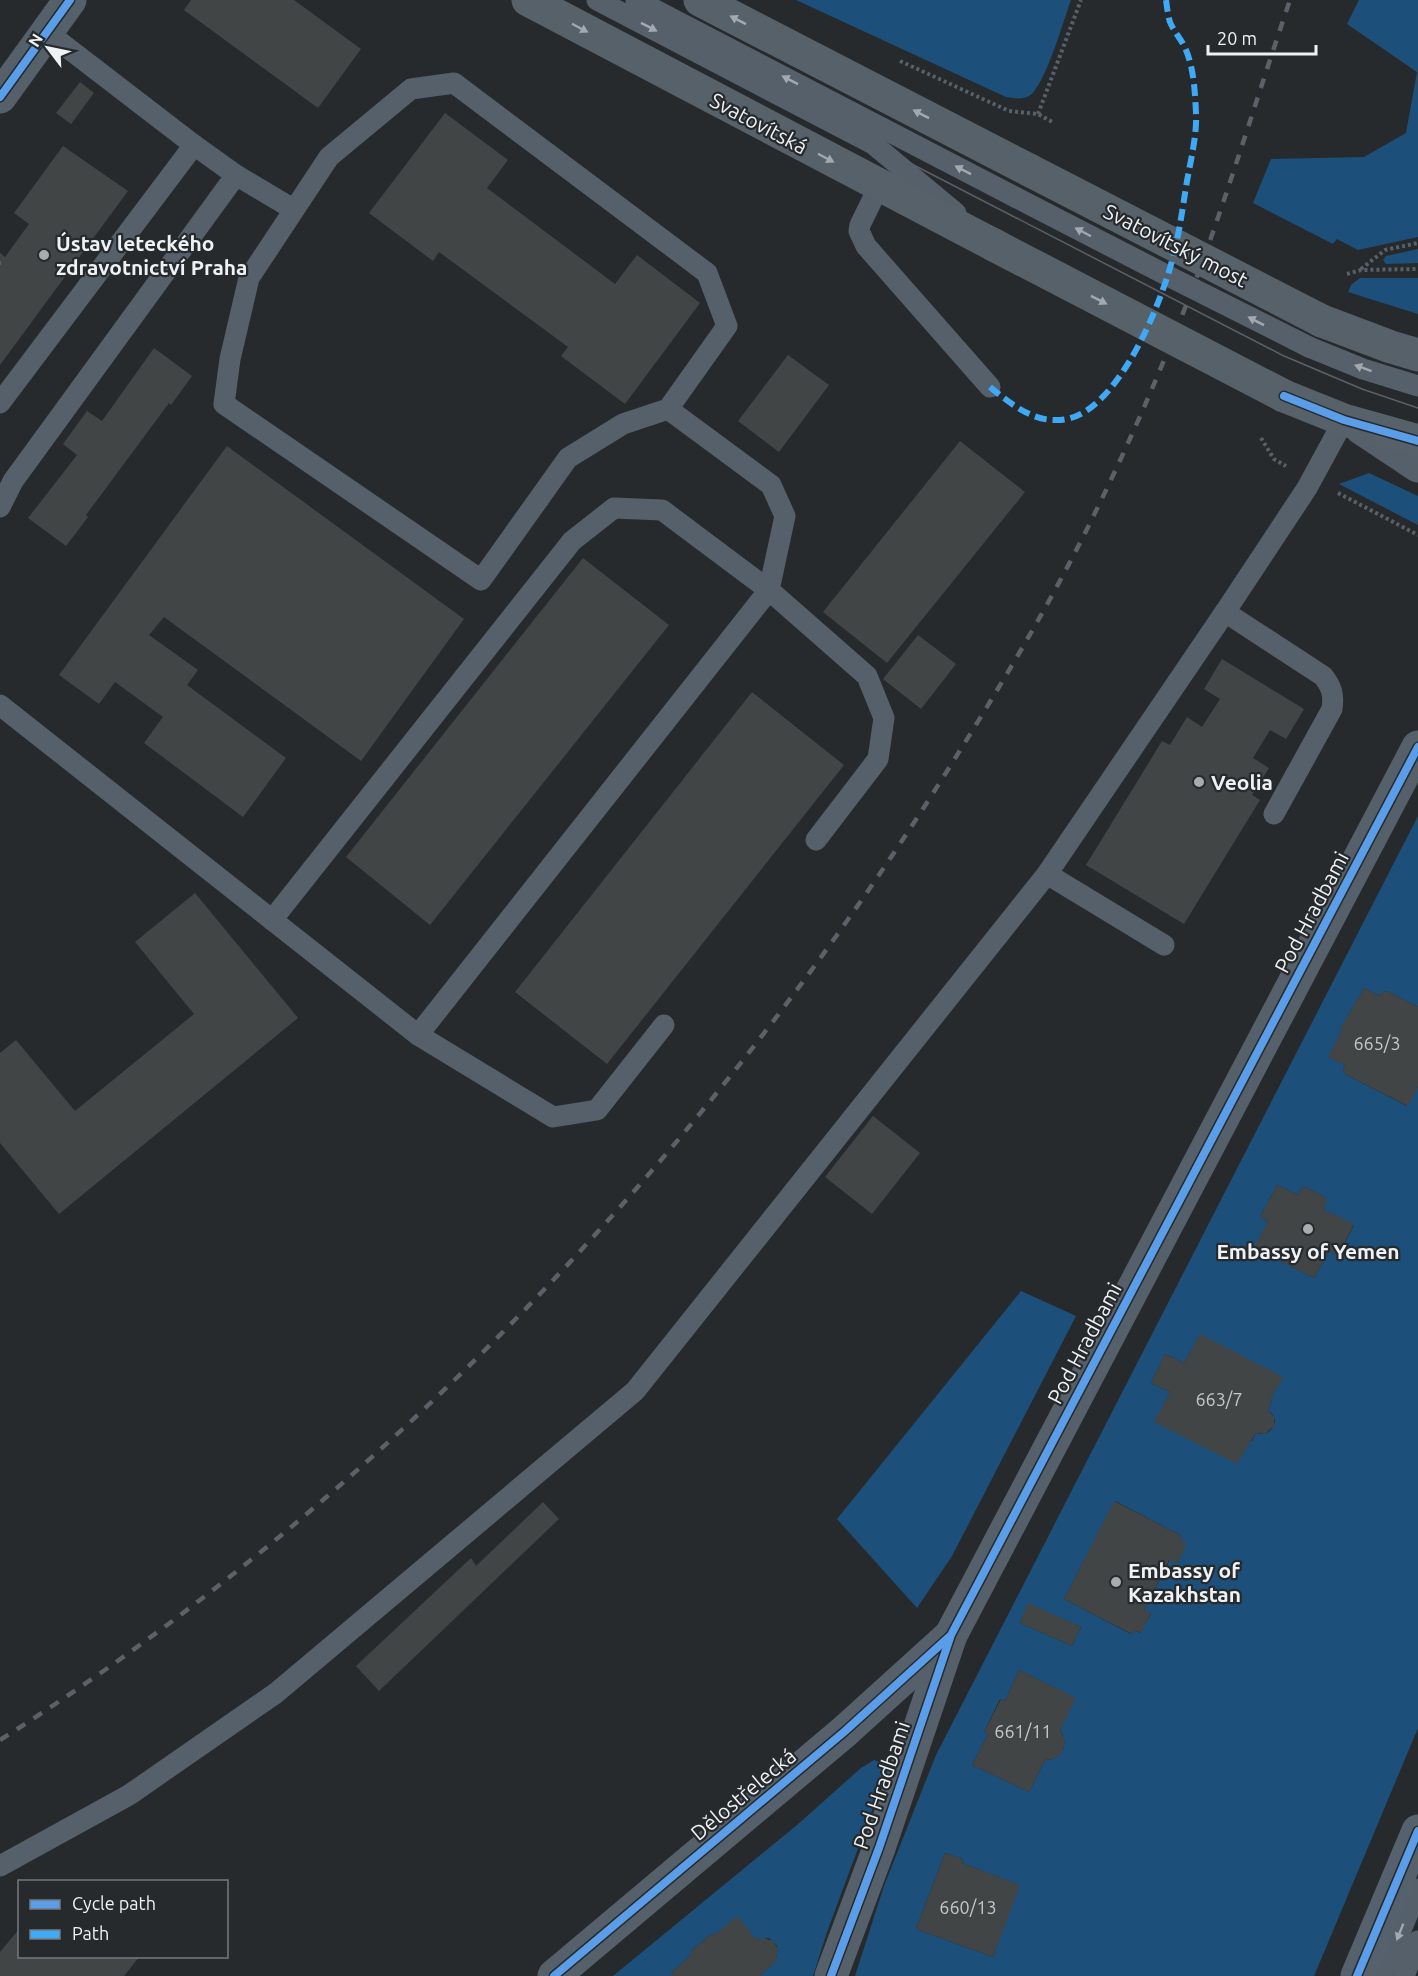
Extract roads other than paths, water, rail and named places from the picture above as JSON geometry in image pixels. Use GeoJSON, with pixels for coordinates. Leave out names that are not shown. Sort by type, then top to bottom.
{"type":"FeatureCollection","features":[{"type":"Feature","properties":{"kind":"main road","name":"Svatovítská"},"geometry":{"type":"LineString","coordinates":[[528,0],[992,244]]}},
{"type":"Feature","properties":{"kind":"main road"},"geometry":{"type":"LineString","coordinates":[[700,0],[1022,183]]}},
{"type":"Feature","properties":{"kind":"main road","name":"Svatovítský most"},"geometry":{"type":"LineString","coordinates":[[1022,183],[1315,334]]}},
{"type":"Feature","properties":{"kind":"main road"},"geometry":{"type":"LineString","coordinates":[[992,244],[1284,396],[1351,423],[1418,441]]}},
{"type":"Feature","properties":{"kind":"main road"},"geometry":{"type":"LineString","coordinates":[[1315,334],[1391,347],[1418,355]]}},
{"type":"Feature","properties":{"kind":"main road"},"geometry":{"type":"LineString","coordinates":[[1357,1976],[1418,1831]]}},
{"type":"Feature","properties":{"kind":"street"},"geometry":{"type":"LineString","coordinates":[[0,97],[70,0]]}},
{"type":"Feature","properties":{"kind":"street"},"geometry":{"type":"LineString","coordinates":[[1351,423],[1418,466]]}},
{"type":"Feature","properties":{"kind":"street","name":"Pod Hradbami"},"geometry":{"type":"LineString","coordinates":[[831,1976],[879,1848],[951,1635],[1418,747]]}},
{"type":"Feature","properties":{"kind":"street","name":"Dělostřelecká"},"geometry":{"type":"LineString","coordinates":[[554,1976],[844,1732],[951,1635]]}},
{"type":"Feature","properties":{"kind":"lane"},"geometry":{"type":"LineString","coordinates":[[597,0],[873,144],[992,244]]}},
{"type":"Feature","properties":{"kind":"lane"},"geometry":{"type":"LineString","coordinates":[[636,0],[1022,183]]}},
{"type":"Feature","properties":{"kind":"lane"},"geometry":{"type":"LineString","coordinates":[[47,32],[194,145],[236,175],[293,209]]}},
{"type":"Feature","properties":{"kind":"lane"},"geometry":{"type":"LineString","coordinates":[[454,83],[707,273],[728,326],[669,409],[623,424],[568,458],[481,580],[224,404],[230,359],[249,278],[329,157],[411,89],[454,83]]}},
{"type":"Feature","properties":{"kind":"lane"},"geometry":{"type":"LineString","coordinates":[[0,403],[194,145]]}},
{"type":"Feature","properties":{"kind":"lane"},"geometry":{"type":"LineString","coordinates":[[0,507],[13,481],[236,175]]}},
{"type":"Feature","properties":{"kind":"lane"},"geometry":{"type":"LineString","coordinates":[[879,186],[860,225],[861,238],[990,387]]}},
{"type":"Feature","properties":{"kind":"lane"},"geometry":{"type":"LineString","coordinates":[[1315,334],[1363,369],[1418,386]]}},
{"type":"Feature","properties":{"kind":"lane"},"geometry":{"type":"LineString","coordinates":[[418,1035],[769,590],[785,516],[771,485],[669,409]]}},
{"type":"Feature","properties":{"kind":"lane"},"geometry":{"type":"LineString","coordinates":[[0,1866],[129,1795],[276,1693],[635,1391],[1047,874],[1351,423]]}},
{"type":"Feature","properties":{"kind":"lane"},"geometry":{"type":"LineString","coordinates":[[272,920],[572,542],[614,508],[662,510],[769,590],[867,676],[884,718],[878,759],[816,840]]}},
{"type":"Feature","properties":{"kind":"lane"},"geometry":{"type":"LineString","coordinates":[[1225,612],[1323,676],[1331,685],[1334,698],[1332,709],[1274,814]]}},
{"type":"Feature","properties":{"kind":"lane"},"geometry":{"type":"LineString","coordinates":[[0,705],[418,1035],[553,1117],[597,1110],[664,1025]]}},
{"type":"Feature","properties":{"kind":"lane"},"geometry":{"type":"LineString","coordinates":[[1047,874],[1164,945]]}},
{"type":"Feature","properties":{"kind":"lane"},"geometry":{"type":"LineString","coordinates":[[1382,1976],[1418,1889]]}},
{"type":"Feature","properties":{"kind":"lane"},"geometry":{"type":"LineString","coordinates":[[1404,1976],[1418,1941]]}},
{"type":"Feature","properties":{"kind":"tram line"},"geometry":{"type":"LineString","coordinates":[[873,144],[1284,356],[1362,389],[1418,408]]}},
{"type":"Feature","properties":{"kind":"railway"},"geometry":{"type":"LineString","coordinates":[[0,1740],[142,1644],[278,1538],[407,1424],[531,1303],[648,1175],[757,1042],[860,903],[954,760],[1026,641],[1076,550],[1135,429],[1186,305],[1222,206],[1290,0]]}},
{"type":"Feature","properties":{"kind":"place","name":"Ústav leteckého zdravotnictví Praha"},"geometry":{"type":"Point","coordinates":[44,255]}},
{"type":"Feature","properties":{"kind":"place","name":"Veolia"},"geometry":{"type":"Point","coordinates":[1199,782]}},
{"type":"Feature","properties":{"kind":"place","name":"Embassy of Yemen"},"geometry":{"type":"Point","coordinates":[1308,1229]}},
{"type":"Feature","properties":{"kind":"place","name":"Embassy of Kazakhstan"},"geometry":{"type":"Point","coordinates":[1116,1582]}}]}
